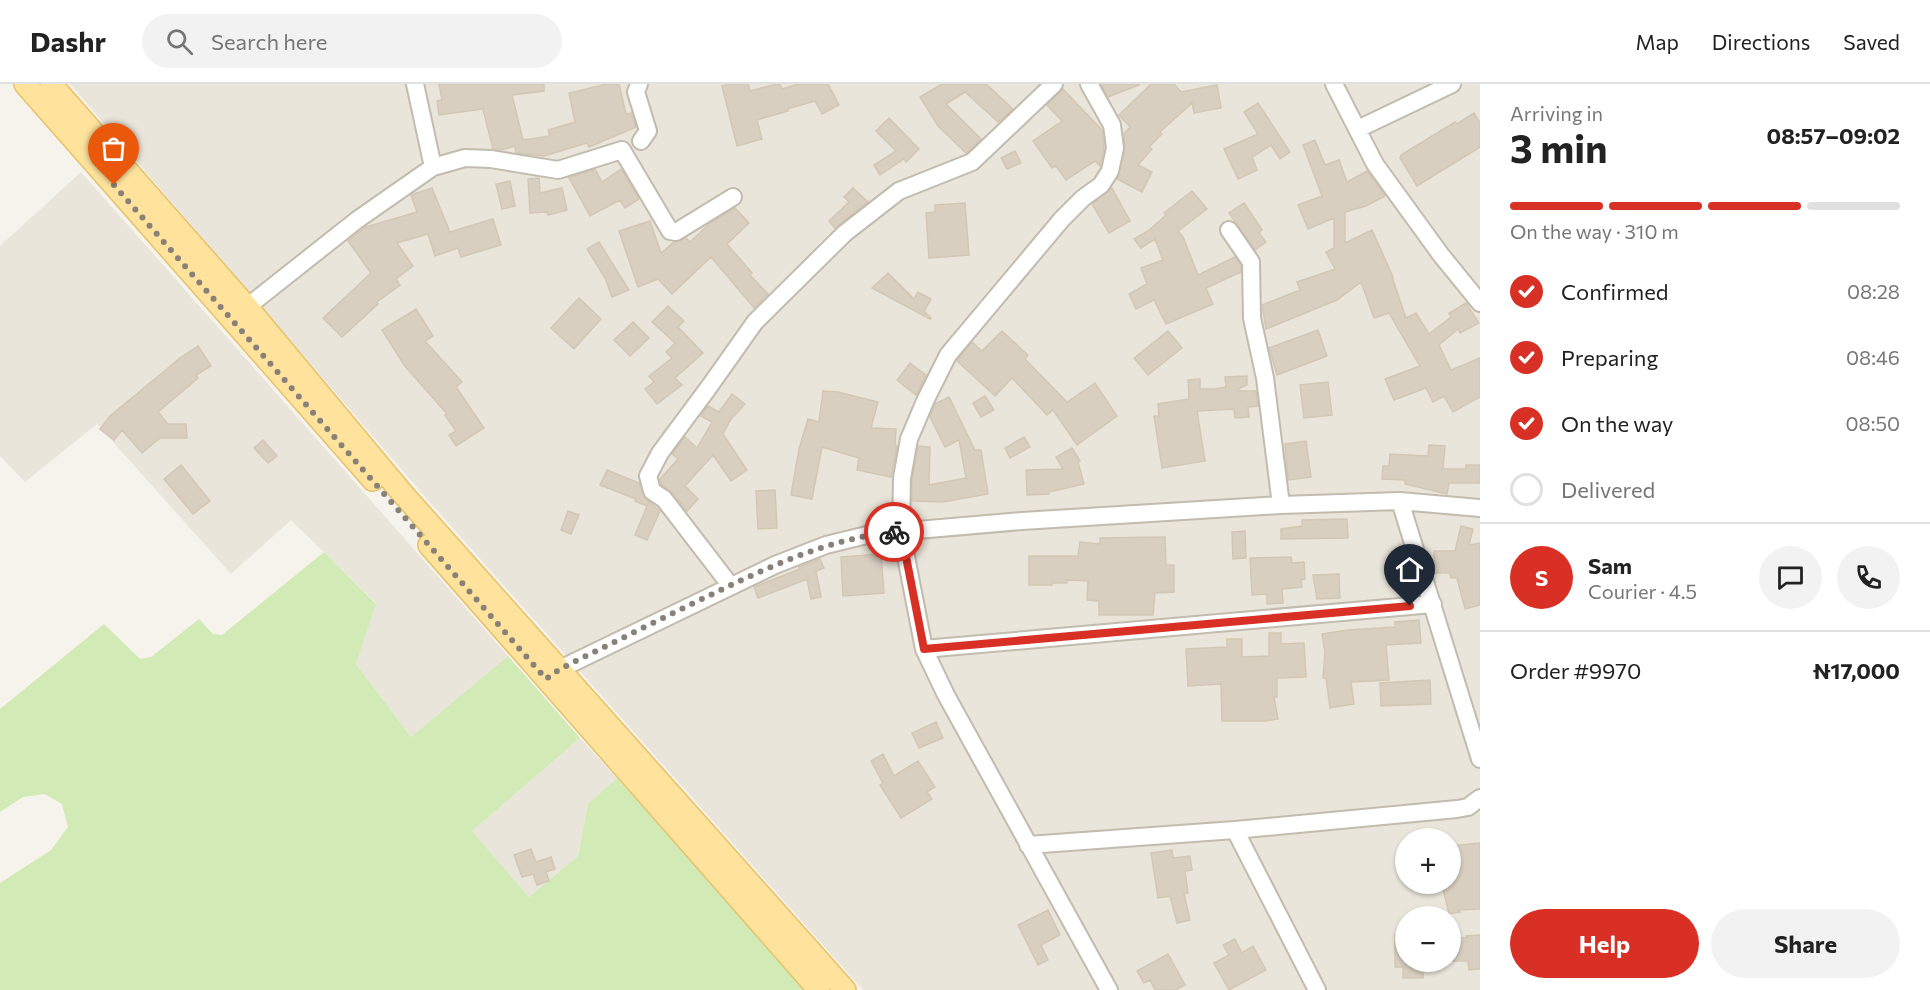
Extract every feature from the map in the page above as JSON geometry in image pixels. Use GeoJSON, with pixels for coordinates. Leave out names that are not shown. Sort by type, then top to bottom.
{"type":"FeatureCollection","features":[{"type":"Feature","properties":{"kind":"main road"},"geometry":{"type":"LineString","coordinates":[[25,84],[553,674],[845,990]]}},
{"type":"Feature","properties":{"kind":"main road"},"geometry":{"type":"LineString","coordinates":[[51,84],[247,307],[819,990]]}},
{"type":"Feature","properties":{"kind":"street"},"geometry":{"type":"LineString","coordinates":[[416,84],[433,167]]}},
{"type":"Feature","properties":{"kind":"street"},"geometry":{"type":"LineString","coordinates":[[639,84],[636,92],[648,131],[641,141]]}},
{"type":"Feature","properties":{"kind":"street"},"geometry":{"type":"LineString","coordinates":[[730,585],[664,499],[652,491],[648,476],[660,453],[755,322],[845,232],[899,191],[972,162],[1054,84]]}},
{"type":"Feature","properties":{"kind":"street"},"geometry":{"type":"LineString","coordinates":[[1089,84],[1112,125],[1115,148],[1110,171],[1101,185],[1083,198],[1062,219],[948,355],[909,439],[902,478],[901,531],[924,649],[946,695],[1109,990]]}},
{"type":"Feature","properties":{"kind":"street"},"geometry":{"type":"LineString","coordinates":[[1334,84],[1375,164],[1480,303]]}},
{"type":"Feature","properties":{"kind":"street"},"geometry":{"type":"LineString","coordinates":[[1358,129],[1452,84]]}},
{"type":"Feature","properties":{"kind":"street"},"geometry":{"type":"LineString","coordinates":[[247,307],[357,220],[433,167],[465,158],[491,159],[558,170],[622,150],[670,231],[673,232],[733,197]]}},
{"type":"Feature","properties":{"kind":"street"},"geometry":{"type":"LineString","coordinates":[[1229,230],[1251,262],[1252,318],[1265,378],[1281,505]]}},
{"type":"Feature","properties":{"kind":"street"},"geometry":{"type":"LineString","coordinates":[[553,674],[730,585],[775,565],[826,545],[871,534],[1281,505],[1400,501],[1480,508]]}},
{"type":"Feature","properties":{"kind":"street"},"geometry":{"type":"LineString","coordinates":[[1400,501],[1480,759]]}},
{"type":"Feature","properties":{"kind":"street"},"geometry":{"type":"LineString","coordinates":[[924,649],[1433,604]]}},
{"type":"Feature","properties":{"kind":"street"},"geometry":{"type":"LineString","coordinates":[[1028,845],[1235,830],[1457,809],[1468,807],[1480,798]]}},
{"type":"Feature","properties":{"kind":"street"},"geometry":{"type":"LineString","coordinates":[[1235,830],[1317,990]]}},
{"type":"Feature","properties":{"kind":"shaded area"},"geometry":{"type":"Polygon","coordinates":[[[70,84],[1480,84],[1480,990],[863,990],[427,499],[70,84]]]}},
{"type":"Feature","properties":{"kind":"shaded area"},"geometry":{"type":"Polygon","coordinates":[[[81,172],[508,656],[411,737],[356,664],[376,603],[291,520],[231,574],[97,424],[25,482],[0,456],[0,246],[81,172]]]}},
{"type":"Feature","properties":{"kind":"shaded area"},"geometry":{"type":"Polygon","coordinates":[[[580,738],[617,778],[588,804],[578,856],[529,897],[472,831],[580,738]]]}},
{"type":"Feature","properties":{"kind":"green space"},"geometry":{"type":"Polygon","coordinates":[[[324,552],[376,604],[356,664],[411,737],[508,656],[580,738],[472,831],[529,897],[578,856],[588,804],[617,778],[806,990],[0,990],[0,883],[51,850],[68,827],[62,804],[45,794],[23,797],[0,812],[0,709],[104,624],[140,659],[151,657],[199,619],[213,634],[222,635],[324,552]]]}},
{"type":"Feature","properties":{"kind":"building"},"geometry":{"type":"Polygon","coordinates":[[[439,84],[544,84],[544,91],[512,95],[523,140],[550,136],[548,130],[575,122],[569,93],[607,84],[619,84],[626,114],[631,113],[636,127],[589,147],[587,143],[544,156],[516,153],[515,146],[501,150],[493,149],[483,109],[439,115],[437,101],[442,100],[439,84]]]}},
{"type":"Feature","properties":{"kind":"building"},"geometry":{"type":"Polygon","coordinates":[[[748,84],[750,91],[777,84],[780,84],[782,89],[798,84],[828,84],[839,105],[822,114],[815,101],[757,120],[762,139],[737,146],[722,86],[748,84]]]}},
{"type":"Feature","properties":{"kind":"building"},"geometry":{"type":"Polygon","coordinates":[[[942,84],[986,84],[1013,109],[998,122],[965,92],[946,104],[981,139],[966,153],[938,126],[920,97],[942,84]]]}},
{"type":"Feature","properties":{"kind":"building"},"geometry":{"type":"Polygon","coordinates":[[[1101,84],[1139,84],[1139,85],[1108,97],[1101,84]]]}},
{"type":"Feature","properties":{"kind":"building"},"geometry":{"type":"Polygon","coordinates":[[[1151,84],[1174,84],[1181,92],[1217,85],[1221,108],[1194,113],[1192,103],[1160,132],[1162,134],[1149,147],[1152,149],[1138,165],[1152,172],[1142,192],[1117,179],[1125,150],[1124,134],[1130,127],[1119,115],[1151,84]]]}},
{"type":"Feature","properties":{"kind":"building"},"geometry":{"type":"Polygon","coordinates":[[[1063,89],[1102,130],[1104,148],[1100,166],[1095,161],[1066,180],[1056,166],[1052,168],[1033,141],[1062,121],[1047,105],[1063,89]]]}},
{"type":"Feature","properties":{"kind":"building"},"geometry":{"type":"Polygon","coordinates":[[[1258,103],[1290,152],[1280,159],[1271,145],[1252,157],[1257,170],[1238,179],[1224,149],[1258,134],[1244,112],[1258,103]]]}},
{"type":"Feature","properties":{"kind":"building"},"geometry":{"type":"Polygon","coordinates":[[[1474,113],[1480,123],[1480,147],[1417,186],[1400,158],[1401,155],[1474,113]]]}},
{"type":"Feature","properties":{"kind":"building"},"geometry":{"type":"Polygon","coordinates":[[[889,118],[919,149],[906,162],[904,159],[880,175],[874,165],[896,151],[876,131],[889,118]]]}},
{"type":"Feature","properties":{"kind":"building"},"geometry":{"type":"Polygon","coordinates":[[[1315,140],[1325,165],[1339,160],[1347,182],[1367,171],[1385,196],[1366,206],[1345,212],[1345,243],[1372,230],[1393,277],[1406,318],[1416,313],[1429,334],[1451,317],[1449,313],[1466,303],[1479,323],[1460,333],[1458,329],[1439,345],[1451,370],[1480,358],[1480,397],[1453,412],[1444,396],[1433,402],[1426,388],[1394,400],[1385,379],[1420,366],[1389,313],[1374,318],[1361,282],[1337,300],[1266,329],[1262,305],[1300,290],[1297,282],[1335,269],[1326,252],[1334,248],[1334,218],[1308,229],[1298,205],[1322,196],[1303,145],[1315,140]]]}},
{"type":"Feature","properties":{"kind":"building"},"geometry":{"type":"Polygon","coordinates":[[[1015,151],[1021,163],[1007,169],[1001,158],[1015,151]]]}},
{"type":"Feature","properties":{"kind":"building"},"geometry":{"type":"Polygon","coordinates":[[[595,169],[602,182],[621,169],[639,199],[625,208],[620,200],[590,216],[569,178],[595,169]]]}},
{"type":"Feature","properties":{"kind":"building"},"geometry":{"type":"Polygon","coordinates":[[[539,178],[540,193],[562,188],[567,210],[548,215],[547,212],[530,213],[528,179],[539,178]]]}},
{"type":"Feature","properties":{"kind":"building"},"geometry":{"type":"Polygon","coordinates":[[[510,181],[515,206],[502,209],[496,184],[510,181]]]}},
{"type":"Feature","properties":{"kind":"building"},"geometry":{"type":"Polygon","coordinates":[[[432,188],[450,232],[493,219],[501,245],[461,257],[458,248],[435,256],[428,234],[397,243],[413,266],[396,279],[400,285],[377,302],[378,304],[342,337],[323,318],[371,273],[348,241],[366,227],[417,212],[411,195],[432,188]]]}},
{"type":"Feature","properties":{"kind":"building"},"geometry":{"type":"Polygon","coordinates":[[[853,188],[868,202],[835,228],[829,221],[849,202],[844,197],[853,188]]]}},
{"type":"Feature","properties":{"kind":"building"},"geometry":{"type":"Polygon","coordinates":[[[1112,188],[1130,221],[1109,233],[1092,204],[1112,188]]]}},
{"type":"Feature","properties":{"kind":"building"},"geometry":{"type":"Polygon","coordinates":[[[1192,191],[1207,209],[1178,231],[1183,237],[1198,275],[1235,257],[1241,265],[1241,272],[1206,288],[1213,304],[1166,324],[1154,300],[1136,309],[1129,294],[1147,284],[1141,268],[1163,260],[1155,239],[1141,248],[1134,239],[1148,231],[1166,215],[1164,213],[1192,191]]]}},
{"type":"Feature","properties":{"kind":"building"},"geometry":{"type":"Polygon","coordinates":[[[965,203],[969,255],[929,258],[926,213],[935,212],[935,205],[965,203]]]}},
{"type":"Feature","properties":{"kind":"building"},"geometry":{"type":"Polygon","coordinates":[[[1244,203],[1262,230],[1259,233],[1266,242],[1255,250],[1229,213],[1244,203]]]}},
{"type":"Feature","properties":{"kind":"building"},"geometry":{"type":"Polygon","coordinates":[[[735,208],[749,223],[727,244],[752,273],[750,275],[768,294],[754,308],[711,257],[672,294],[658,279],[638,287],[619,231],[650,221],[661,253],[674,242],[686,238],[690,242],[710,223],[735,208]]]}},
{"type":"Feature","properties":{"kind":"building"},"geometry":{"type":"Polygon","coordinates":[[[599,242],[629,290],[612,297],[605,278],[587,249],[599,242]]]}},
{"type":"Feature","properties":{"kind":"building"},"geometry":{"type":"Polygon","coordinates":[[[888,273],[914,299],[918,292],[931,299],[924,311],[930,319],[872,288],[888,273]]]}},
{"type":"Feature","properties":{"kind":"building"},"geometry":{"type":"Polygon","coordinates":[[[579,298],[601,319],[574,349],[551,328],[579,298]]]}},
{"type":"Feature","properties":{"kind":"building"},"geometry":{"type":"Polygon","coordinates":[[[668,306],[684,321],[678,327],[703,353],[675,378],[682,385],[657,404],[645,389],[654,382],[649,376],[672,358],[666,352],[675,343],[652,322],[668,306]]]}},
{"type":"Feature","properties":{"kind":"building"},"geometry":{"type":"Polygon","coordinates":[[[416,309],[433,336],[425,341],[462,382],[456,387],[484,428],[456,446],[449,435],[456,431],[445,415],[447,414],[404,365],[382,330],[416,309]]]}},
{"type":"Feature","properties":{"kind":"building"},"geometry":{"type":"Polygon","coordinates":[[[633,322],[649,338],[630,356],[614,340],[633,322]]]}},
{"type":"Feature","properties":{"kind":"building"},"geometry":{"type":"Polygon","coordinates":[[[1318,330],[1327,356],[1277,375],[1269,348],[1318,330]]]}},
{"type":"Feature","properties":{"kind":"building"},"geometry":{"type":"Polygon","coordinates":[[[1002,331],[1028,355],[1025,359],[1067,402],[1095,383],[1117,416],[1077,445],[1053,410],[1047,415],[1012,378],[995,396],[957,361],[972,342],[982,351],[1002,331]]]}},
{"type":"Feature","properties":{"kind":"building"},"geometry":{"type":"Polygon","coordinates":[[[1168,331],[1182,348],[1148,375],[1134,358],[1168,331]]]}},
{"type":"Feature","properties":{"kind":"building"},"geometry":{"type":"Polygon","coordinates":[[[198,346],[211,366],[196,375],[198,378],[158,412],[168,424],[186,424],[187,438],[160,438],[142,453],[122,430],[114,440],[100,429],[110,416],[180,358],[198,346]]]}},
{"type":"Feature","properties":{"kind":"building"},"geometry":{"type":"Polygon","coordinates":[[[910,363],[926,375],[916,395],[897,380],[910,363]]]}},
{"type":"Feature","properties":{"kind":"building"},"geometry":{"type":"Polygon","coordinates":[[[1247,376],[1247,385],[1238,389],[1239,391],[1256,391],[1258,406],[1248,407],[1249,417],[1235,418],[1234,409],[1197,411],[1205,461],[1162,468],[1154,416],[1159,416],[1158,404],[1189,399],[1188,380],[1200,379],[1200,389],[1215,389],[1226,387],[1225,377],[1247,376]]]}},
{"type":"Feature","properties":{"kind":"building"},"geometry":{"type":"Polygon","coordinates":[[[1328,382],[1332,415],[1304,418],[1300,385],[1328,382]]]}},
{"type":"Feature","properties":{"kind":"building"},"geometry":{"type":"Polygon","coordinates":[[[823,391],[838,392],[878,402],[871,428],[896,429],[895,446],[897,446],[891,477],[857,470],[859,458],[822,447],[812,499],[791,495],[799,449],[808,419],[819,422],[823,391]]]}},
{"type":"Feature","properties":{"kind":"building"},"geometry":{"type":"Polygon","coordinates":[[[732,394],[745,404],[731,419],[723,434],[747,470],[731,481],[713,455],[685,486],[698,499],[687,511],[672,492],[661,484],[660,479],[678,459],[672,454],[685,437],[697,448],[712,422],[701,416],[708,406],[719,412],[732,394]]]}},
{"type":"Feature","properties":{"kind":"building"},"geometry":{"type":"Polygon","coordinates":[[[985,396],[994,410],[981,417],[973,403],[985,396]]]}},
{"type":"Feature","properties":{"kind":"building"},"geometry":{"type":"Polygon","coordinates":[[[949,397],[975,450],[981,450],[988,494],[943,502],[912,501],[912,479],[918,446],[930,447],[929,485],[966,478],[959,440],[945,447],[930,417],[935,404],[949,397]]]}},
{"type":"Feature","properties":{"kind":"building"},"geometry":{"type":"Polygon","coordinates":[[[1024,437],[1030,447],[1010,458],[1005,448],[1024,437]]]}},
{"type":"Feature","properties":{"kind":"building"},"geometry":{"type":"Polygon","coordinates":[[[263,440],[277,456],[268,463],[254,448],[263,440]]]}},
{"type":"Feature","properties":{"kind":"building"},"geometry":{"type":"Polygon","coordinates":[[[1306,441],[1311,477],[1288,480],[1285,444],[1306,441]]]}},
{"type":"Feature","properties":{"kind":"building"},"geometry":{"type":"Polygon","coordinates":[[[1429,445],[1445,446],[1443,469],[1466,469],[1466,465],[1480,465],[1480,483],[1449,483],[1447,494],[1405,484],[1405,480],[1382,479],[1383,466],[1389,466],[1390,454],[1428,456],[1429,445]]]}},
{"type":"Feature","properties":{"kind":"building"},"geometry":{"type":"Polygon","coordinates":[[[1072,448],[1080,461],[1078,462],[1084,484],[1049,492],[1049,494],[1027,495],[1026,470],[1063,469],[1056,457],[1072,448]]]}},
{"type":"Feature","properties":{"kind":"building"},"geometry":{"type":"Polygon","coordinates":[[[181,465],[210,501],[193,514],[164,479],[181,465]]]}},
{"type":"Feature","properties":{"kind":"building"},"geometry":{"type":"Polygon","coordinates":[[[607,470],[639,483],[646,499],[660,511],[647,540],[635,535],[647,506],[635,501],[636,499],[600,485],[607,470]]]}},
{"type":"Feature","properties":{"kind":"building"},"geometry":{"type":"Polygon","coordinates":[[[775,490],[777,528],[758,529],[756,491],[775,490]]]}},
{"type":"Feature","properties":{"kind":"building"},"geometry":{"type":"Polygon","coordinates":[[[568,511],[579,515],[571,534],[561,530],[568,511]]]}},
{"type":"Feature","properties":{"kind":"building"},"geometry":{"type":"Polygon","coordinates":[[[1347,519],[1348,538],[1281,539],[1281,529],[1302,526],[1302,520],[1347,519]]]}},
{"type":"Feature","properties":{"kind":"building"},"geometry":{"type":"Polygon","coordinates":[[[1461,526],[1473,529],[1469,545],[1480,543],[1480,605],[1465,609],[1457,578],[1451,578],[1450,573],[1434,573],[1434,551],[1455,551],[1461,526]]]}},
{"type":"Feature","properties":{"kind":"building"},"geometry":{"type":"Polygon","coordinates":[[[1245,531],[1246,558],[1233,559],[1232,532],[1245,531]]]}},
{"type":"Feature","properties":{"kind":"building"},"geometry":{"type":"Polygon","coordinates":[[[1165,537],[1166,565],[1174,565],[1174,592],[1155,593],[1153,615],[1099,615],[1099,601],[1087,600],[1088,581],[1067,580],[1067,583],[1052,583],[1052,585],[1029,585],[1029,556],[1078,556],[1080,542],[1100,544],[1100,538],[1165,537]]]}},
{"type":"Feature","properties":{"kind":"building"},"geometry":{"type":"Polygon","coordinates":[[[881,554],[884,593],[843,596],[841,557],[881,554]]]}},
{"type":"Feature","properties":{"kind":"building"},"geometry":{"type":"Polygon","coordinates":[[[1291,557],[1292,563],[1304,562],[1305,579],[1301,580],[1302,587],[1282,589],[1283,603],[1267,604],[1267,594],[1252,595],[1250,558],[1291,557]]]}},
{"type":"Feature","properties":{"kind":"building"},"geometry":{"type":"Polygon","coordinates":[[[820,559],[824,568],[816,571],[821,597],[811,599],[807,579],[758,598],[754,587],[820,559]]]}},
{"type":"Feature","properties":{"kind":"building"},"geometry":{"type":"Polygon","coordinates":[[[1339,574],[1340,598],[1317,599],[1313,575],[1339,574]]]}},
{"type":"Feature","properties":{"kind":"building"},"geometry":{"type":"Polygon","coordinates":[[[1419,620],[1421,643],[1386,645],[1389,680],[1351,682],[1354,704],[1330,708],[1326,678],[1323,678],[1325,652],[1322,634],[1395,627],[1395,622],[1419,620]]]}},
{"type":"Feature","properties":{"kind":"building"},"geometry":{"type":"Polygon","coordinates":[[[1269,633],[1281,633],[1281,644],[1304,643],[1306,677],[1277,678],[1277,697],[1274,697],[1278,719],[1222,721],[1221,684],[1188,686],[1186,649],[1227,647],[1227,639],[1242,639],[1242,657],[1269,656],[1269,633]]]}},
{"type":"Feature","properties":{"kind":"building"},"geometry":{"type":"Polygon","coordinates":[[[1430,680],[1431,704],[1381,706],[1380,683],[1430,680]]]}},
{"type":"Feature","properties":{"kind":"building"},"geometry":{"type":"Polygon","coordinates":[[[936,722],[943,738],[919,748],[912,733],[936,722]]]}},
{"type":"Feature","properties":{"kind":"building"},"geometry":{"type":"Polygon","coordinates":[[[883,754],[894,776],[918,761],[935,787],[927,792],[932,799],[901,818],[880,785],[883,783],[871,761],[883,754]]]}},
{"type":"Feature","properties":{"kind":"building"},"geometry":{"type":"Polygon","coordinates":[[[1480,843],[1480,909],[1461,910],[1461,906],[1447,906],[1444,894],[1461,894],[1461,845],[1480,843]]]}},
{"type":"Feature","properties":{"kind":"building"},"geometry":{"type":"Polygon","coordinates":[[[531,849],[536,862],[551,857],[555,869],[546,872],[549,881],[537,885],[533,874],[522,877],[514,855],[531,849]]]}},
{"type":"Feature","properties":{"kind":"building"},"geometry":{"type":"Polygon","coordinates":[[[1172,850],[1173,858],[1190,856],[1192,870],[1185,871],[1188,893],[1184,894],[1190,920],[1177,923],[1170,896],[1158,898],[1151,853],[1172,850]]]}},
{"type":"Feature","properties":{"kind":"building"},"geometry":{"type":"Polygon","coordinates":[[[1048,910],[1060,935],[1041,945],[1048,960],[1038,965],[1018,925],[1048,910]]]}},
{"type":"Feature","properties":{"kind":"building"},"geometry":{"type":"Polygon","coordinates":[[[1480,935],[1480,969],[1469,970],[1468,961],[1461,961],[1461,938],[1467,938],[1466,936],[1480,935]]]}},
{"type":"Feature","properties":{"kind":"building"},"geometry":{"type":"Polygon","coordinates":[[[1235,939],[1242,953],[1253,946],[1266,970],[1229,990],[1214,963],[1229,955],[1223,945],[1235,939]]]}},
{"type":"Feature","properties":{"kind":"building"},"geometry":{"type":"Polygon","coordinates":[[[1168,954],[1185,985],[1176,990],[1155,990],[1150,980],[1144,983],[1137,971],[1168,954]]]}},
{"type":"Feature","properties":{"kind":"building"},"geometry":{"type":"Polygon","coordinates":[[[1403,972],[1423,972],[1423,978],[1403,978],[1403,972]]]}},
{"type":"Feature","properties":{"kind":"way so far"},"geometry":{"type":"LineString","coordinates":[[114,185],[546,679],[560,669],[775,565],[826,545],[871,534],[894,532]]}},
{"type":"Feature","properties":{"kind":"route"},"geometry":{"type":"LineString","coordinates":[[894,532],[901,531],[924,649],[1410,606]]}}]}
